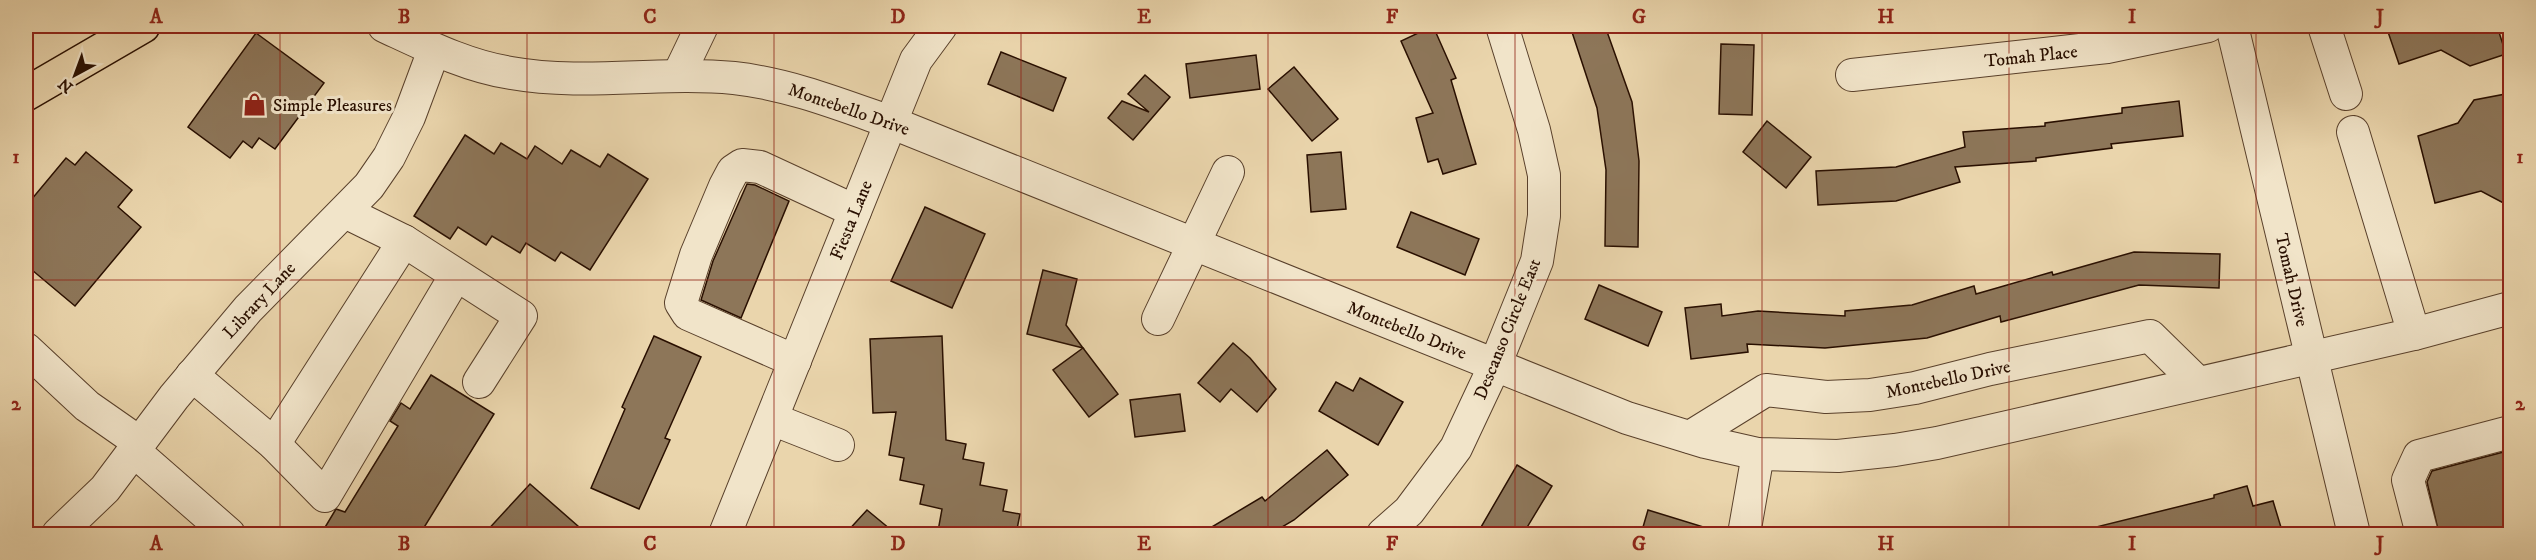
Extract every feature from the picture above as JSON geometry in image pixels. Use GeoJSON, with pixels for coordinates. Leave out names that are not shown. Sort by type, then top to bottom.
{"type":"FeatureCollection","features":[{"type":"Feature","properties":{"kind":"main road"},"geometry":{"type":"LineString","coordinates":[[26,94],[143,26]]}},
{"type":"Feature","properties":{"kind":"street","name":"Montebello Drive"},"geometry":{"type":"LineString","coordinates":[[384,26],[434,50],[470,63],[511,73],[560,78],[678,76],[734,78],[778,85],[819,96],[890,122],[1627,418],[1690,438],[1758,454],[1838,456],[1906,449],[1937,443],[2414,334],[2511,308]]}},
{"type":"Feature","properties":{"kind":"street"},"geometry":{"type":"LineString","coordinates":[[678,76],[702,26]]}},
{"type":"Feature","properties":{"kind":"street","name":"Fiesta Lane"},"geometry":{"type":"LineString","coordinates":[[725,534],[916,60],[940,26]]}},
{"type":"Feature","properties":{"kind":"street","name":"Descanso Circle East"},"geometry":{"type":"LineString","coordinates":[[1383,534],[1409,512],[1456,448],[1495,365],[1537,261],[1544,216],[1544,175],[1534,130],[1502,26]]}},
{"type":"Feature","properties":{"kind":"street","name":"Tomah Place"},"geometry":{"type":"LineString","coordinates":[[1852,75],[2107,47],[2208,26]]}},
{"type":"Feature","properties":{"kind":"street","name":"Tomah Drive"},"geometry":{"type":"LineString","coordinates":[[2232,26],[2354,534]]}},
{"type":"Feature","properties":{"kind":"street"},"geometry":{"type":"LineString","coordinates":[[2324,26],[2346,94]]}},
{"type":"Feature","properties":{"kind":"street","name":"Library Lane"},"geometry":{"type":"LineString","coordinates":[[58,534],[105,489],[192,375],[248,309],[369,186],[389,157],[409,117],[434,50]]}},
{"type":"Feature","properties":{"kind":"street"},"geometry":{"type":"LineString","coordinates":[[2354,132],[2414,334]]}},
{"type":"Feature","properties":{"kind":"street"},"geometry":{"type":"LineString","coordinates":[[795,361],[688,314],[683,309],[681,303],[696,255],[724,186],[733,171],[742,165],[760,167],[855,211]]}},
{"type":"Feature","properties":{"kind":"street"},"geometry":{"type":"LineString","coordinates":[[1158,319],[1228,172]]}},
{"type":"Feature","properties":{"kind":"street"},"geometry":{"type":"LineString","coordinates":[[345,212],[404,241],[521,316],[479,382]]}},
{"type":"Feature","properties":{"kind":"street"},"geometry":{"type":"LineString","coordinates":[[274,444],[404,241]]}},
{"type":"Feature","properties":{"kind":"street"},"geometry":{"type":"LineString","coordinates":[[192,375],[274,444],[326,496],[456,275]]}},
{"type":"Feature","properties":{"kind":"street","name":"Montebello Drive"},"geometry":{"type":"LineString","coordinates":[[1690,438],[1766,390],[1826,397],[1870,395],[1915,388],[1990,369],[2150,336],[2198,382]]}},
{"type":"Feature","properties":{"kind":"street"},"geometry":{"type":"LineString","coordinates":[[26,349],[87,406],[137,447],[229,534]]}},
{"type":"Feature","properties":{"kind":"street"},"geometry":{"type":"LineString","coordinates":[[772,419],[838,445]]}},
{"type":"Feature","properties":{"kind":"street"},"geometry":{"type":"LineString","coordinates":[[2422,534],[2408,480],[2419,456],[2511,432]]}},
{"type":"Feature","properties":{"kind":"street"},"geometry":{"type":"LineString","coordinates":[[1744,534],[1758,454]]}},
{"type":"Feature","properties":{"kind":"building"},"geometry":{"type":"Polygon","coordinates":[[[1433,26],[1456,78],[1451,80],[1476,164],[1443,174],[1438,159],[1428,162],[1416,118],[1433,113],[1401,41],[1433,26]]]}},
{"type":"Feature","properties":{"kind":"building"},"geometry":{"type":"Polygon","coordinates":[[[1570,26],[1605,26],[1632,102],[1639,161],[1638,247],[1605,246],[1606,170],[1597,108],[1570,26]]]}},
{"type":"Feature","properties":{"kind":"building"},"geometry":{"type":"Polygon","coordinates":[[[2386,26],[2497,26],[2506,54],[2470,66],[2441,50],[2399,64],[2386,26]]]}},
{"type":"Feature","properties":{"kind":"building","name":"Simple Pleasures"},"geometry":{"type":"Polygon","coordinates":[[[256,33],[324,83],[275,149],[259,138],[252,148],[243,141],[230,158],[188,127],[256,33]]]}},
{"type":"Feature","properties":{"kind":"building"},"geometry":{"type":"Polygon","coordinates":[[[1721,44],[1754,45],[1752,115],[1719,114],[1721,44]]]}},
{"type":"Feature","properties":{"kind":"building"},"geometry":{"type":"Polygon","coordinates":[[[1001,52],[1066,78],[1053,111],[988,84],[1001,52]]]}},
{"type":"Feature","properties":{"kind":"building"},"geometry":{"type":"Polygon","coordinates":[[[1256,55],[1260,89],[1190,98],[1186,64],[1256,55]]]}},
{"type":"Feature","properties":{"kind":"building"},"geometry":{"type":"Polygon","coordinates":[[[1294,67],[1338,119],[1312,141],[1268,89],[1294,67]]]}},
{"type":"Feature","properties":{"kind":"building"},"geometry":{"type":"Polygon","coordinates":[[[1145,75],[1170,97],[1133,140],[1108,118],[1122,101],[1149,112],[1128,94],[1145,75]]]}},
{"type":"Feature","properties":{"kind":"building"},"geometry":{"type":"Polygon","coordinates":[[[2511,93],[2511,207],[2481,191],[2435,203],[2418,136],[2458,123],[2474,100],[2511,93]]]}},
{"type":"Feature","properties":{"kind":"building"},"geometry":{"type":"Polygon","coordinates":[[[2179,101],[2183,136],[2111,144],[2112,148],[2036,158],[2036,161],[1955,167],[1960,182],[1896,201],[1818,205],[1816,171],[1896,167],[1965,147],[1963,132],[2045,126],[2045,123],[2122,113],[2122,108],[2179,101]]]}},
{"type":"Feature","properties":{"kind":"building"},"geometry":{"type":"Polygon","coordinates":[[[1767,121],[1811,157],[1786,188],[1743,152],[1767,121]]]}},
{"type":"Feature","properties":{"kind":"building"},"geometry":{"type":"Polygon","coordinates":[[[465,135],[494,154],[501,143],[527,159],[535,146],[562,164],[571,150],[600,167],[608,154],[648,179],[590,270],[561,252],[555,261],[526,243],[520,253],[492,236],[486,245],[458,227],[450,239],[414,216],[465,135]]]}},
{"type":"Feature","properties":{"kind":"building"},"geometry":{"type":"Polygon","coordinates":[[[86,152],[132,190],[118,207],[141,227],[75,306],[26,265],[26,206],[66,158],[75,165],[86,152]]]}},
{"type":"Feature","properties":{"kind":"building"},"geometry":{"type":"Polygon","coordinates":[[[1341,152],[1346,209],[1311,212],[1307,155],[1341,152]]]}},
{"type":"Feature","properties":{"kind":"building"},"geometry":{"type":"Polygon","coordinates":[[[747,184],[755,185],[789,201],[741,318],[701,300],[713,261],[747,184]]]}},
{"type":"Feature","properties":{"kind":"building"},"geometry":{"type":"Polygon","coordinates":[[[925,207],[985,234],[952,308],[891,281],[925,207]]]}},
{"type":"Feature","properties":{"kind":"building"},"geometry":{"type":"Polygon","coordinates":[[[1411,212],[1479,239],[1465,275],[1397,247],[1411,212]]]}},
{"type":"Feature","properties":{"kind":"building"},"geometry":{"type":"Polygon","coordinates":[[[2134,252],[2220,254],[2219,288],[2139,285],[2001,322],[2000,316],[1927,338],[1825,348],[1747,344],[1748,352],[1691,359],[1685,308],[1721,304],[1722,316],[1758,311],[1845,316],[1845,311],[1912,305],[1974,286],[1976,294],[2134,252]]]}},
{"type":"Feature","properties":{"kind":"building"},"geometry":{"type":"Polygon","coordinates":[[[1043,270],[1077,279],[1066,325],[1083,348],[1027,334],[1043,270]]]}},
{"type":"Feature","properties":{"kind":"building"},"geometry":{"type":"Polygon","coordinates":[[[1599,285],[1662,312],[1648,346],[1585,319],[1599,285]]]}},
{"type":"Feature","properties":{"kind":"building"},"geometry":{"type":"Polygon","coordinates":[[[654,336],[701,357],[665,438],[670,440],[639,509],[591,488],[625,409],[622,407],[654,336]]]}},
{"type":"Feature","properties":{"kind":"building"},"geometry":{"type":"Polygon","coordinates":[[[942,336],[946,440],[966,444],[963,459],[984,463],[980,485],[1007,490],[1003,511],[1020,514],[1016,534],[959,534],[938,531],[942,509],[920,504],[924,485],[900,480],[904,458],[889,455],[896,412],[873,413],[870,339],[942,336]]]}},
{"type":"Feature","properties":{"kind":"building"},"geometry":{"type":"Polygon","coordinates":[[[1233,343],[1250,358],[1276,389],[1257,412],[1231,389],[1220,402],[1198,383],[1233,343]]]}},
{"type":"Feature","properties":{"kind":"building"},"geometry":{"type":"Polygon","coordinates":[[[1083,348],[1118,394],[1089,417],[1053,370],[1083,348]]]}},
{"type":"Feature","properties":{"kind":"building"},"geometry":{"type":"Polygon","coordinates":[[[431,375],[494,414],[420,534],[321,534],[336,509],[345,512],[398,426],[390,421],[401,403],[410,409],[431,375]]]}},
{"type":"Feature","properties":{"kind":"building"},"geometry":{"type":"Polygon","coordinates":[[[1360,378],[1403,402],[1378,445],[1319,411],[1336,382],[1353,391],[1360,378]]]}},
{"type":"Feature","properties":{"kind":"building"},"geometry":{"type":"Polygon","coordinates":[[[1180,394],[1185,431],[1135,437],[1130,400],[1180,394]]]}},
{"type":"Feature","properties":{"kind":"building"},"geometry":{"type":"Polygon","coordinates":[[[1327,450],[1348,475],[1294,520],[1270,534],[1200,534],[1262,497],[1265,501],[1327,450]]]}},
{"type":"Feature","properties":{"kind":"building"},"geometry":{"type":"Polygon","coordinates":[[[2511,450],[2511,534],[2439,534],[2427,482],[2432,471],[2511,450]]]}},
{"type":"Feature","properties":{"kind":"building"},"geometry":{"type":"Polygon","coordinates":[[[1517,465],[1552,486],[1523,534],[1477,534],[1517,465]]]}},
{"type":"Feature","properties":{"kind":"building"},"geometry":{"type":"Polygon","coordinates":[[[530,484],[587,534],[484,534],[530,484]]]}},
{"type":"Feature","properties":{"kind":"building"},"geometry":{"type":"Polygon","coordinates":[[[2247,486],[2253,506],[2273,501],[2283,534],[2096,534],[2096,527],[2214,498],[2214,495],[2247,486]]]}},
{"type":"Feature","properties":{"kind":"building"},"geometry":{"type":"Polygon","coordinates":[[[867,510],[896,534],[845,534],[867,510]]]}},
{"type":"Feature","properties":{"kind":"building"},"geometry":{"type":"Polygon","coordinates":[[[1648,510],[1710,529],[1710,534],[1641,534],[1648,510]]]}},
{"type":"Feature","properties":{"kind":"place","name":"Simple Pleasures"},"geometry":{"type":"Point","coordinates":[255,105]}}]}
